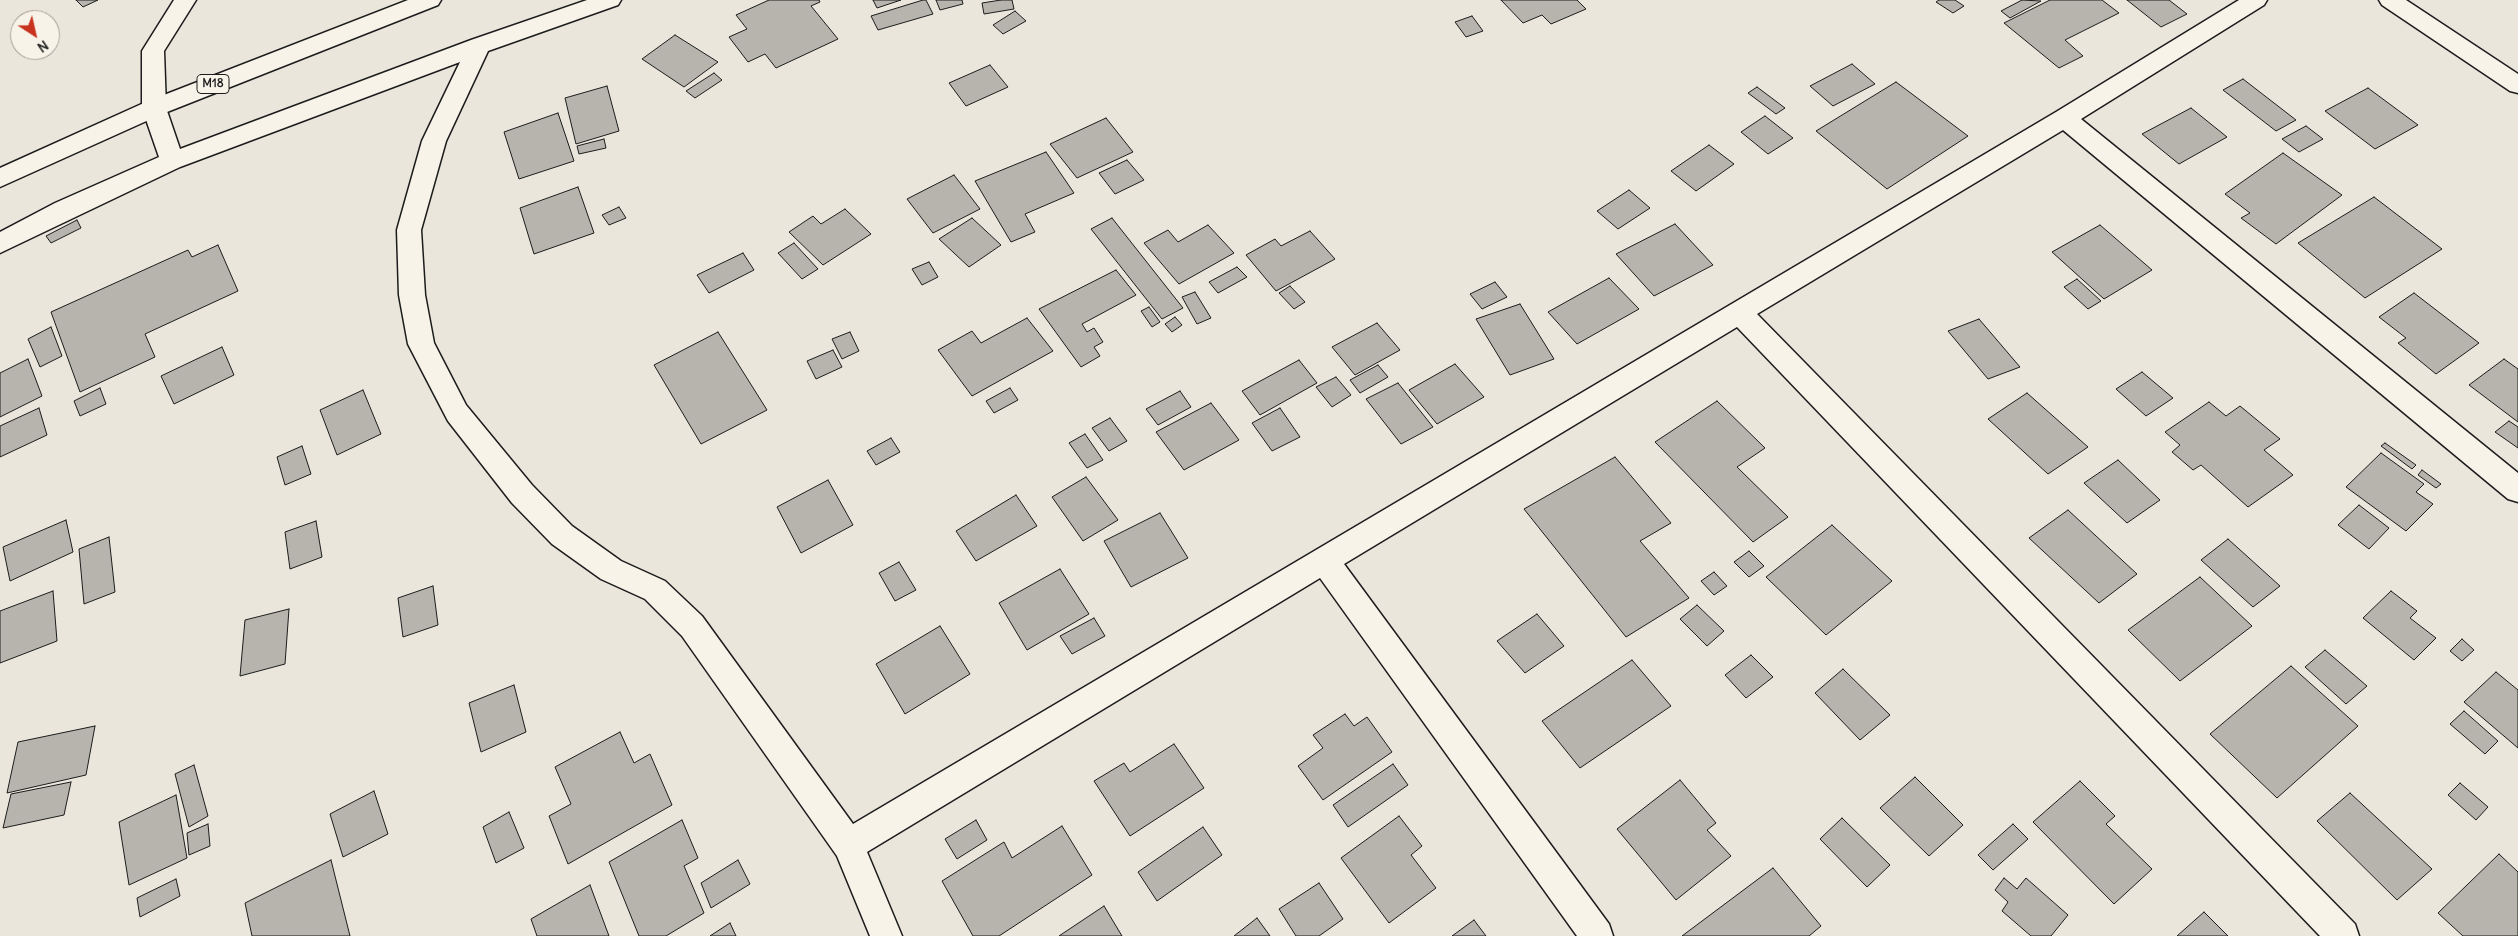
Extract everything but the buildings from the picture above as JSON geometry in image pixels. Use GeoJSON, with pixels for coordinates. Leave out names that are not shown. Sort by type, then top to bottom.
{"type":"FeatureCollection","features":[{"type":"Feature","properties":{"kind":"street"},"geometry":{"type":"LineString","coordinates":[[172,161],[154,108],[153,51],[185,0]]}},
{"type":"Feature","properties":{"kind":"street","name":"M18"},"geometry":{"type":"LineString","coordinates":[[0,178],[154,108],[430,0]]}},
{"type":"Feature","properties":{"kind":"street"},"geometry":{"type":"LineString","coordinates":[[0,243],[64,210],[172,161],[479,46],[610,0]]}},
{"type":"Feature","properties":{"kind":"street"},"geometry":{"type":"LineString","coordinates":[[848,845],[2064,118],[2256,0]]}},
{"type":"Feature","properties":{"kind":"street"},"geometry":{"type":"LineString","coordinates":[[2390,0],[2518,86]]}},
{"type":"Feature","properties":{"kind":"street"},"geometry":{"type":"LineString","coordinates":[[479,46],[434,141],[409,230],[412,295],[421,344],[457,413],[522,494],[562,535],[611,570],[655,590],[692,626],[848,845],[886,936]]}},
{"type":"Feature","properties":{"kind":"street"},"geometry":{"type":"LineString","coordinates":[[2064,118],[2518,490]]}},
{"type":"Feature","properties":{"kind":"street"},"geometry":{"type":"LineString","coordinates":[[1739,312],[2342,936]]}},
{"type":"Feature","properties":{"kind":"street"},"geometry":{"type":"LineString","coordinates":[[1324,560],[1597,936]]}}]}
